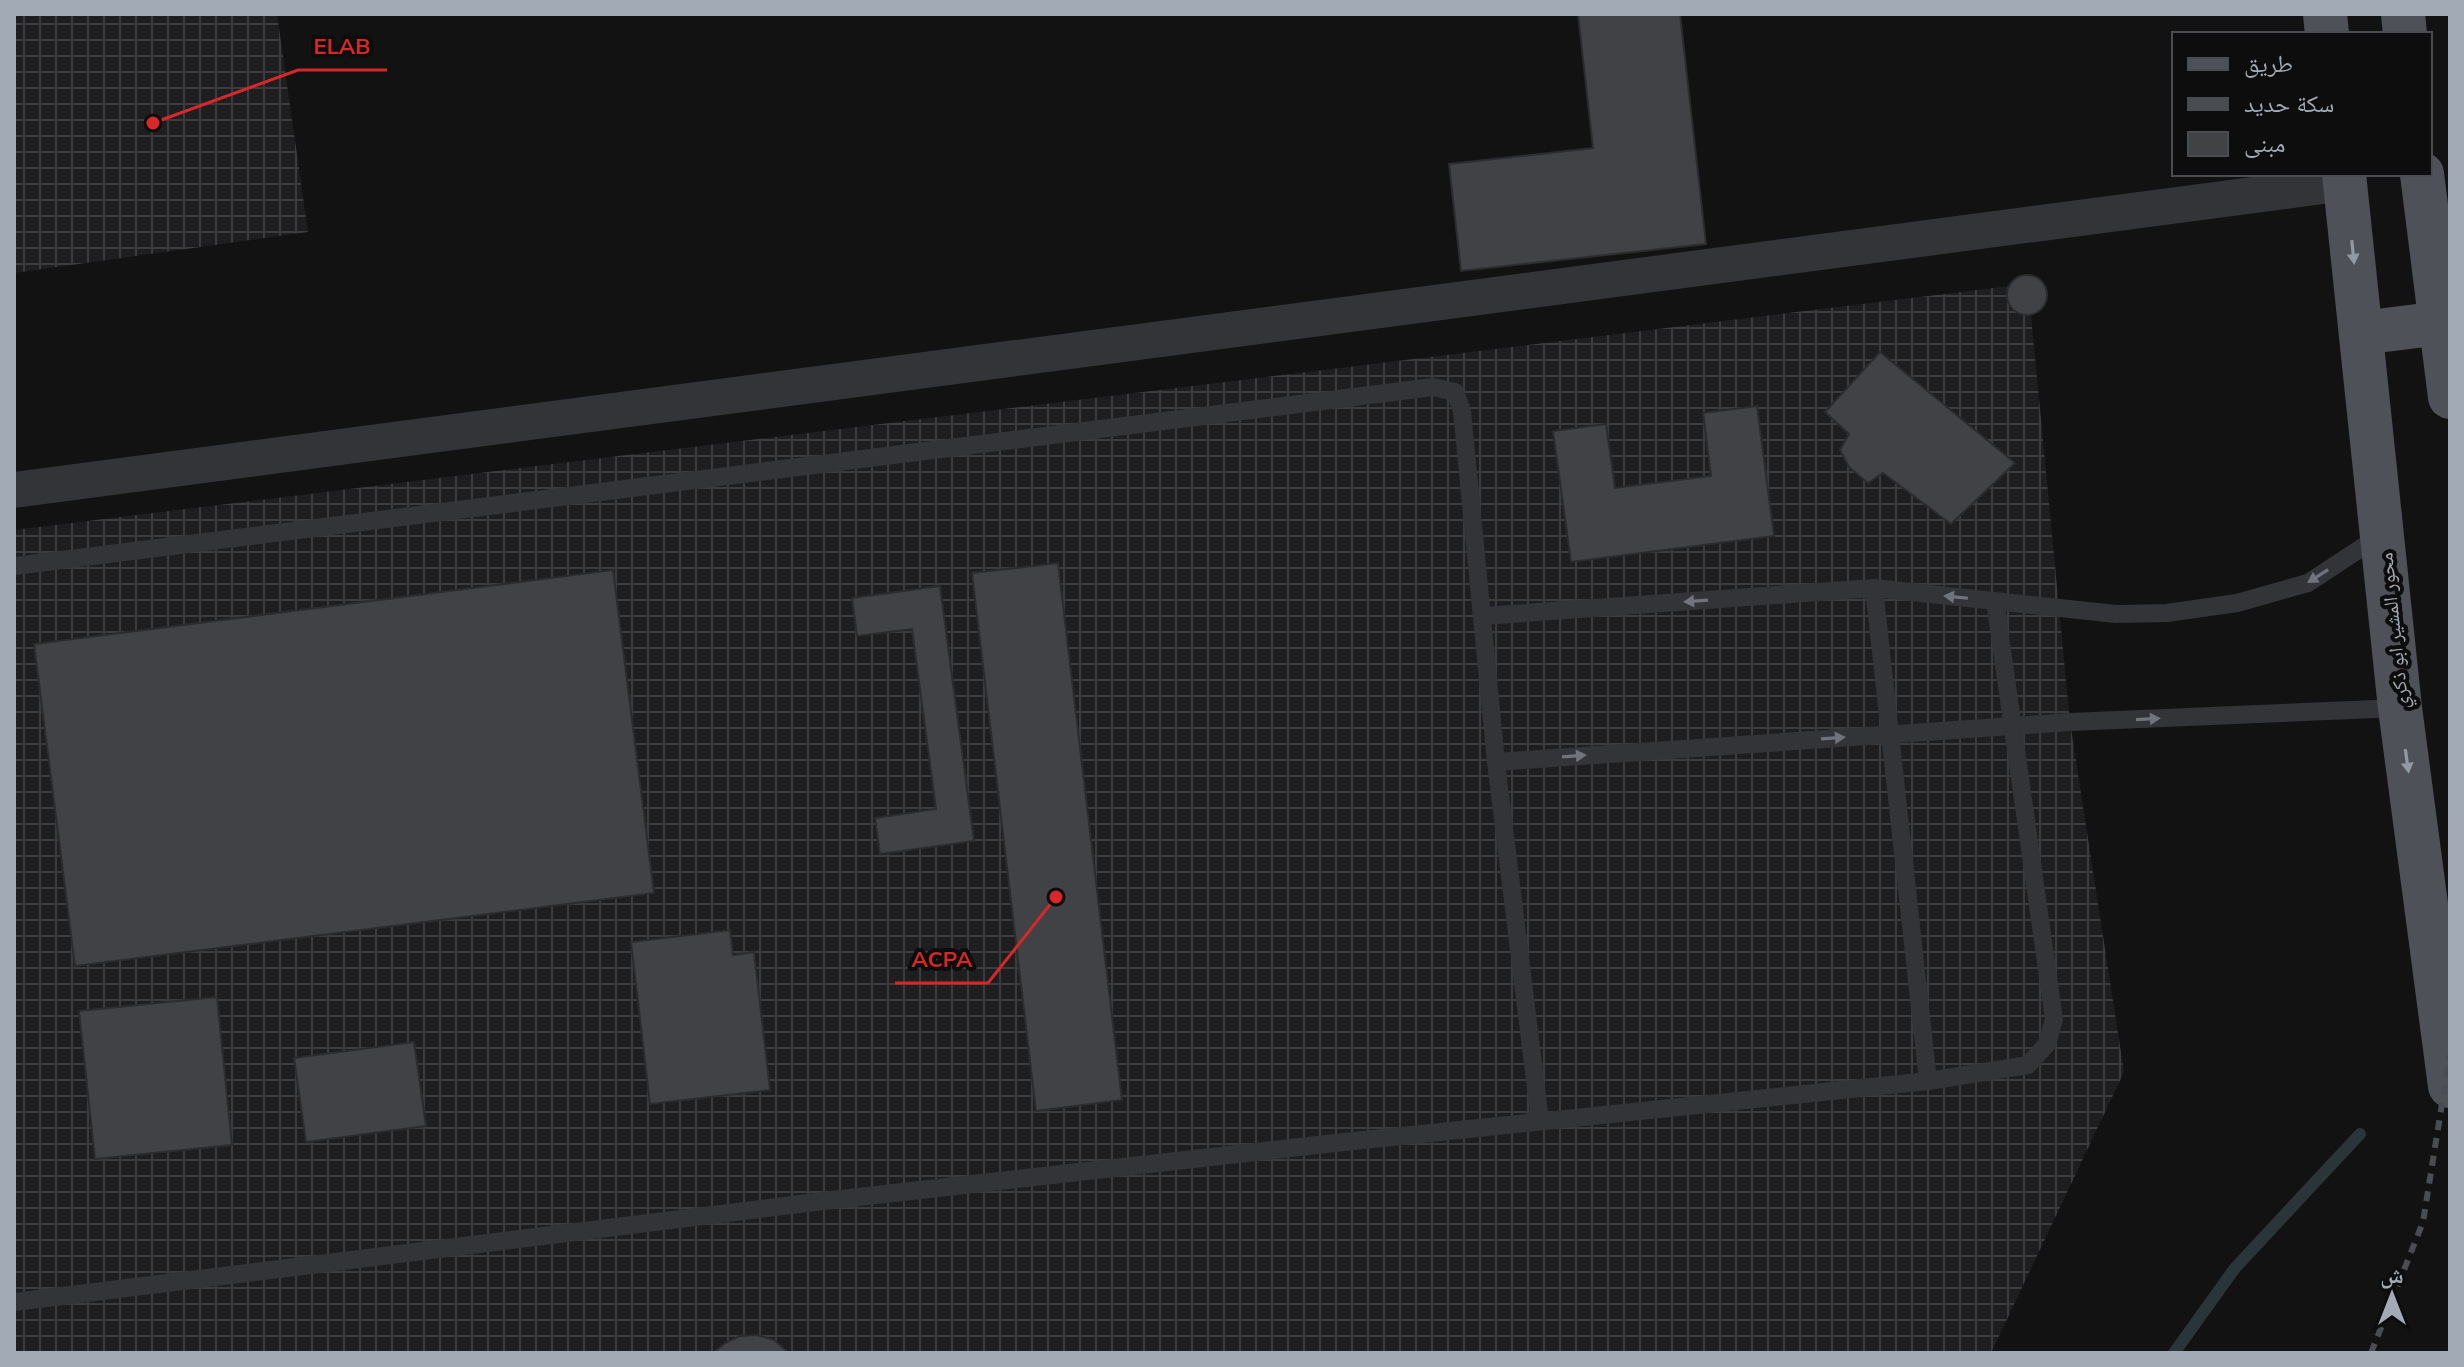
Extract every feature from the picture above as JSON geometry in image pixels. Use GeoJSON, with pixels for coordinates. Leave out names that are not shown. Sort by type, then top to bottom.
{"type":"FeatureCollection","features":[{"type":"Feature","properties":{"kind":"main road"},"geometry":{"type":"LineString","coordinates":[[2422,176],[2450,397]]}},
{"type":"Feature","properties":{"kind":"main road","name":"محور المشير ابو ذكري"},"geometry":{"type":"LineString","coordinates":[[2345,178],[2400,708],[2450,1086]]}},
{"type":"Feature","properties":{"kind":"main road"},"geometry":{"type":"LineString","coordinates":[[2361,333],[2441,323]]}},
{"type":"Feature","properties":{"kind":"street"},"geometry":{"type":"LineString","coordinates":[[14,490],[2345,178]]}},
{"type":"Feature","properties":{"kind":"lane"},"geometry":{"type":"LineString","coordinates":[[14,566],[1433,387],[1455,392],[1462,411],[1496,762],[1540,1121]]}},
{"type":"Feature","properties":{"kind":"lane"},"geometry":{"type":"LineString","coordinates":[[1483,616],[1874,588],[2116,614],[2167,613],[2237,603],[2308,583],[2383,534]]}},
{"type":"Feature","properties":{"kind":"lane"},"geometry":{"type":"LineString","coordinates":[[1874,588],[1928,1081]]}},
{"type":"Feature","properties":{"kind":"lane"},"geometry":{"type":"LineString","coordinates":[[14,1302],[832,1200],[1928,1081],[2028,1065],[2047,1044],[2054,1019],[1995,601]]}},
{"type":"Feature","properties":{"kind":"lane"},"geometry":{"type":"LineString","coordinates":[[1496,762],[2011,726],[2400,708]]}},
{"type":"Feature","properties":{"kind":"shaded area"},"geometry":{"type":"Polygon","coordinates":[[[14,14],[277,14],[308,232],[14,273],[14,14]]]}},
{"type":"Feature","properties":{"kind":"shaded area"},"geometry":{"type":"Polygon","coordinates":[[[2010,286],[2010,304],[2018,313],[2031,315],[2070,722],[2124,1072],[1991,1353],[14,1353],[14,530],[2010,286]]]}},
{"type":"Feature","properties":{"kind":"building"},"geometry":{"type":"Polygon","coordinates":[[[1578,14],[1680,14],[1706,244],[1461,271],[1449,164],[1593,148],[1578,14]]]}},
{"type":"Feature","properties":{"kind":"building"},"geometry":{"type":"Polygon","coordinates":[[[2027,275],[2041,281],[2047,295],[2041,309],[2027,315],[2013,309],[2007,295],[2013,281],[2027,275]]]}},
{"type":"Feature","properties":{"kind":"building"},"geometry":{"type":"Polygon","coordinates":[[[1880,352],[2015,463],[1951,524],[1883,473],[1868,483],[1849,467],[1840,450],[1849,434],[1825,412],[1880,352]]]}},
{"type":"Feature","properties":{"kind":"building"},"geometry":{"type":"Polygon","coordinates":[[[1757,406],[1774,536],[1571,562],[1553,431],[1606,424],[1615,488],[1711,476],[1703,413],[1757,406]]]}},
{"type":"Feature","properties":{"kind":"building"},"geometry":{"type":"Polygon","coordinates":[[[1058,563],[1122,1100],[1036,1111],[972,573],[1058,563]]]}},
{"type":"Feature","properties":{"kind":"building"},"geometry":{"type":"Polygon","coordinates":[[[613,570],[654,893],[75,966],[34,644],[613,570]]]}},
{"type":"Feature","properties":{"kind":"building"},"geometry":{"type":"Polygon","coordinates":[[[940,586],[974,841],[880,854],[875,818],[936,809],[912,629],[857,636],[852,598],[940,586]]]}},
{"type":"Feature","properties":{"kind":"building"},"geometry":{"type":"Polygon","coordinates":[[[730,930],[733,955],[754,952],[770,1090],[650,1104],[631,942],[730,930]]]}},
{"type":"Feature","properties":{"kind":"building"},"geometry":{"type":"Polygon","coordinates":[[[217,997],[232,1145],[95,1159],[79,1011],[217,997]]]}},
{"type":"Feature","properties":{"kind":"building"},"geometry":{"type":"Polygon","coordinates":[[[414,1042],[426,1126],[306,1142],[294,1058],[414,1042]]]}},
{"type":"Feature","properties":{"kind":"building"},"geometry":{"type":"Polygon","coordinates":[[[757,1335],[774,1340],[789,1353],[713,1353],[740,1336],[757,1335]]]}},
{"type":"Feature","properties":{"kind":"waterway"},"geometry":{"type":"LineString","coordinates":[[2174,1353],[2235,1268],[2360,1134]]}},
{"type":"Feature","properties":{"kind":"railway"},"geometry":{"type":"LineString","coordinates":[[2371,1353],[2423,1222],[2450,1054]]}},
{"type":"Feature","properties":{"kind":"place","name":"ELAB"},"geometry":{"type":"Point","coordinates":[153,123]}},
{"type":"Feature","properties":{"kind":"place","name":"ACPA"},"geometry":{"type":"Point","coordinates":[1056,897]}}]}
